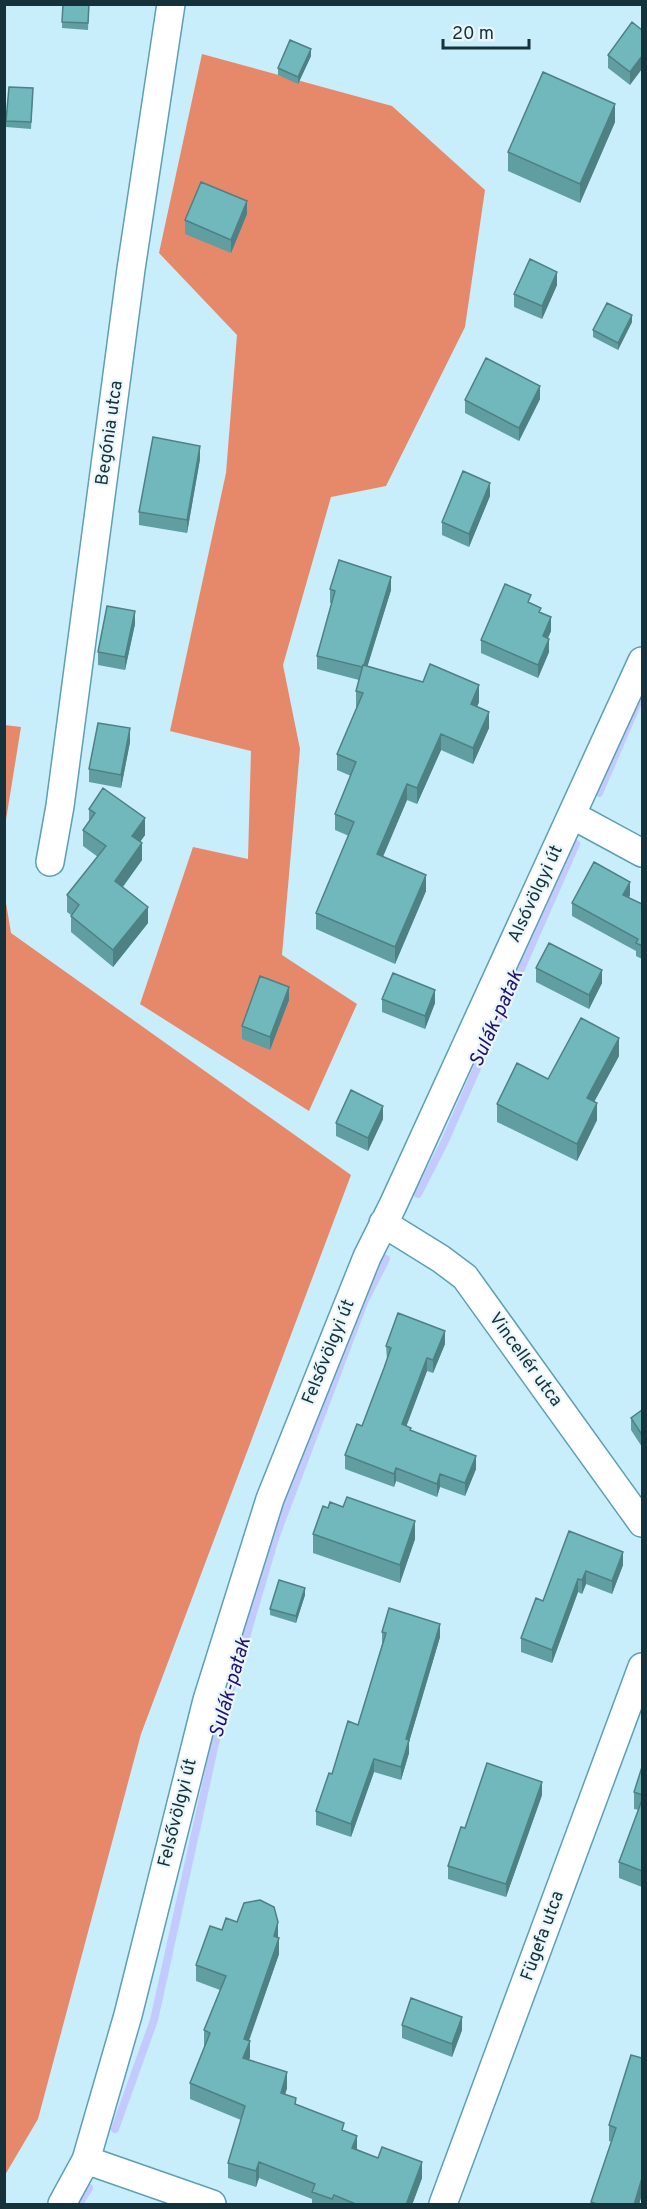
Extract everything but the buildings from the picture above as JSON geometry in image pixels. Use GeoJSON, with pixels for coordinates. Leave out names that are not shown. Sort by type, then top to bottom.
{"type":"FeatureCollection","features":[{"type":"Feature","properties":{"kind":"street","name":"Begónia utca"},"geometry":{"type":"LineString","coordinates":[[50,862],[131,269],[171,4]]}},
{"type":"Feature","properties":{"kind":"street","name":"Alsóvölgyi út"},"geometry":{"type":"LineString","coordinates":[[383,1223],[642,661]]}},
{"type":"Feature","properties":{"kind":"street"},"geometry":{"type":"LineString","coordinates":[[572,815],[642,854]]}},
{"type":"Feature","properties":{"kind":"street","name":"Vincellér utca"},"geometry":{"type":"LineString","coordinates":[[383,1223],[441,1259],[465,1277],[642,1523]]}},
{"type":"Feature","properties":{"kind":"street","name":"Felsővölgyi út"},"geometry":{"type":"LineString","coordinates":[[62,2205],[86,2160],[128,2015],[207,1700],[270,1498],[367,1257],[383,1223]]}},
{"type":"Feature","properties":{"kind":"street","name":"Fügefa utca"},"geometry":{"type":"LineString","coordinates":[[443,2205],[642,1667]]}},
{"type":"Feature","properties":{"kind":"street"},"geometry":{"type":"LineString","coordinates":[[86,2160],[212,2205]]}},
{"type":"Feature","properties":{"kind":"shaded area"},"geometry":{"type":"Polygon","coordinates":[[[202,54],[392,106],[485,190],[465,327],[386,486],[331,497],[283,665],[300,749],[282,955],[357,1004],[309,1111],[140,1004],[193,847],[248,859],[251,751],[170,731],[226,473],[237,335],[159,253],[202,54]]]}},
{"type":"Feature","properties":{"kind":"shaded area"},"geometry":{"type":"Polygon","coordinates":[[[5,725],[21,727],[5,826],[5,725]]]}},
{"type":"Feature","properties":{"kind":"shaded area"},"geometry":{"type":"Polygon","coordinates":[[[5,897],[11,933],[351,1175],[141,1734],[38,2119],[5,2175],[5,897]]]}},
{"type":"Feature","properties":{"kind":"waterway","name":"Sulák-patak"},"geometry":{"type":"LineString","coordinates":[[599,793],[642,693]]}},
{"type":"Feature","properties":{"kind":"waterway","name":"Sulák-patak"},"geometry":{"type":"LineString","coordinates":[[418,1194],[444,1143],[576,844]]}},
{"type":"Feature","properties":{"kind":"waterway","name":"Sulák-patak"},"geometry":{"type":"LineString","coordinates":[[115,2129],[154,2020],[216,1739],[275,1538],[364,1302],[386,1259]]}},
{"type":"Feature","properties":{"kind":"waterway","name":"Sulák-patak"},"geometry":{"type":"LineString","coordinates":[[79,2204],[89,2188]]}}]}
